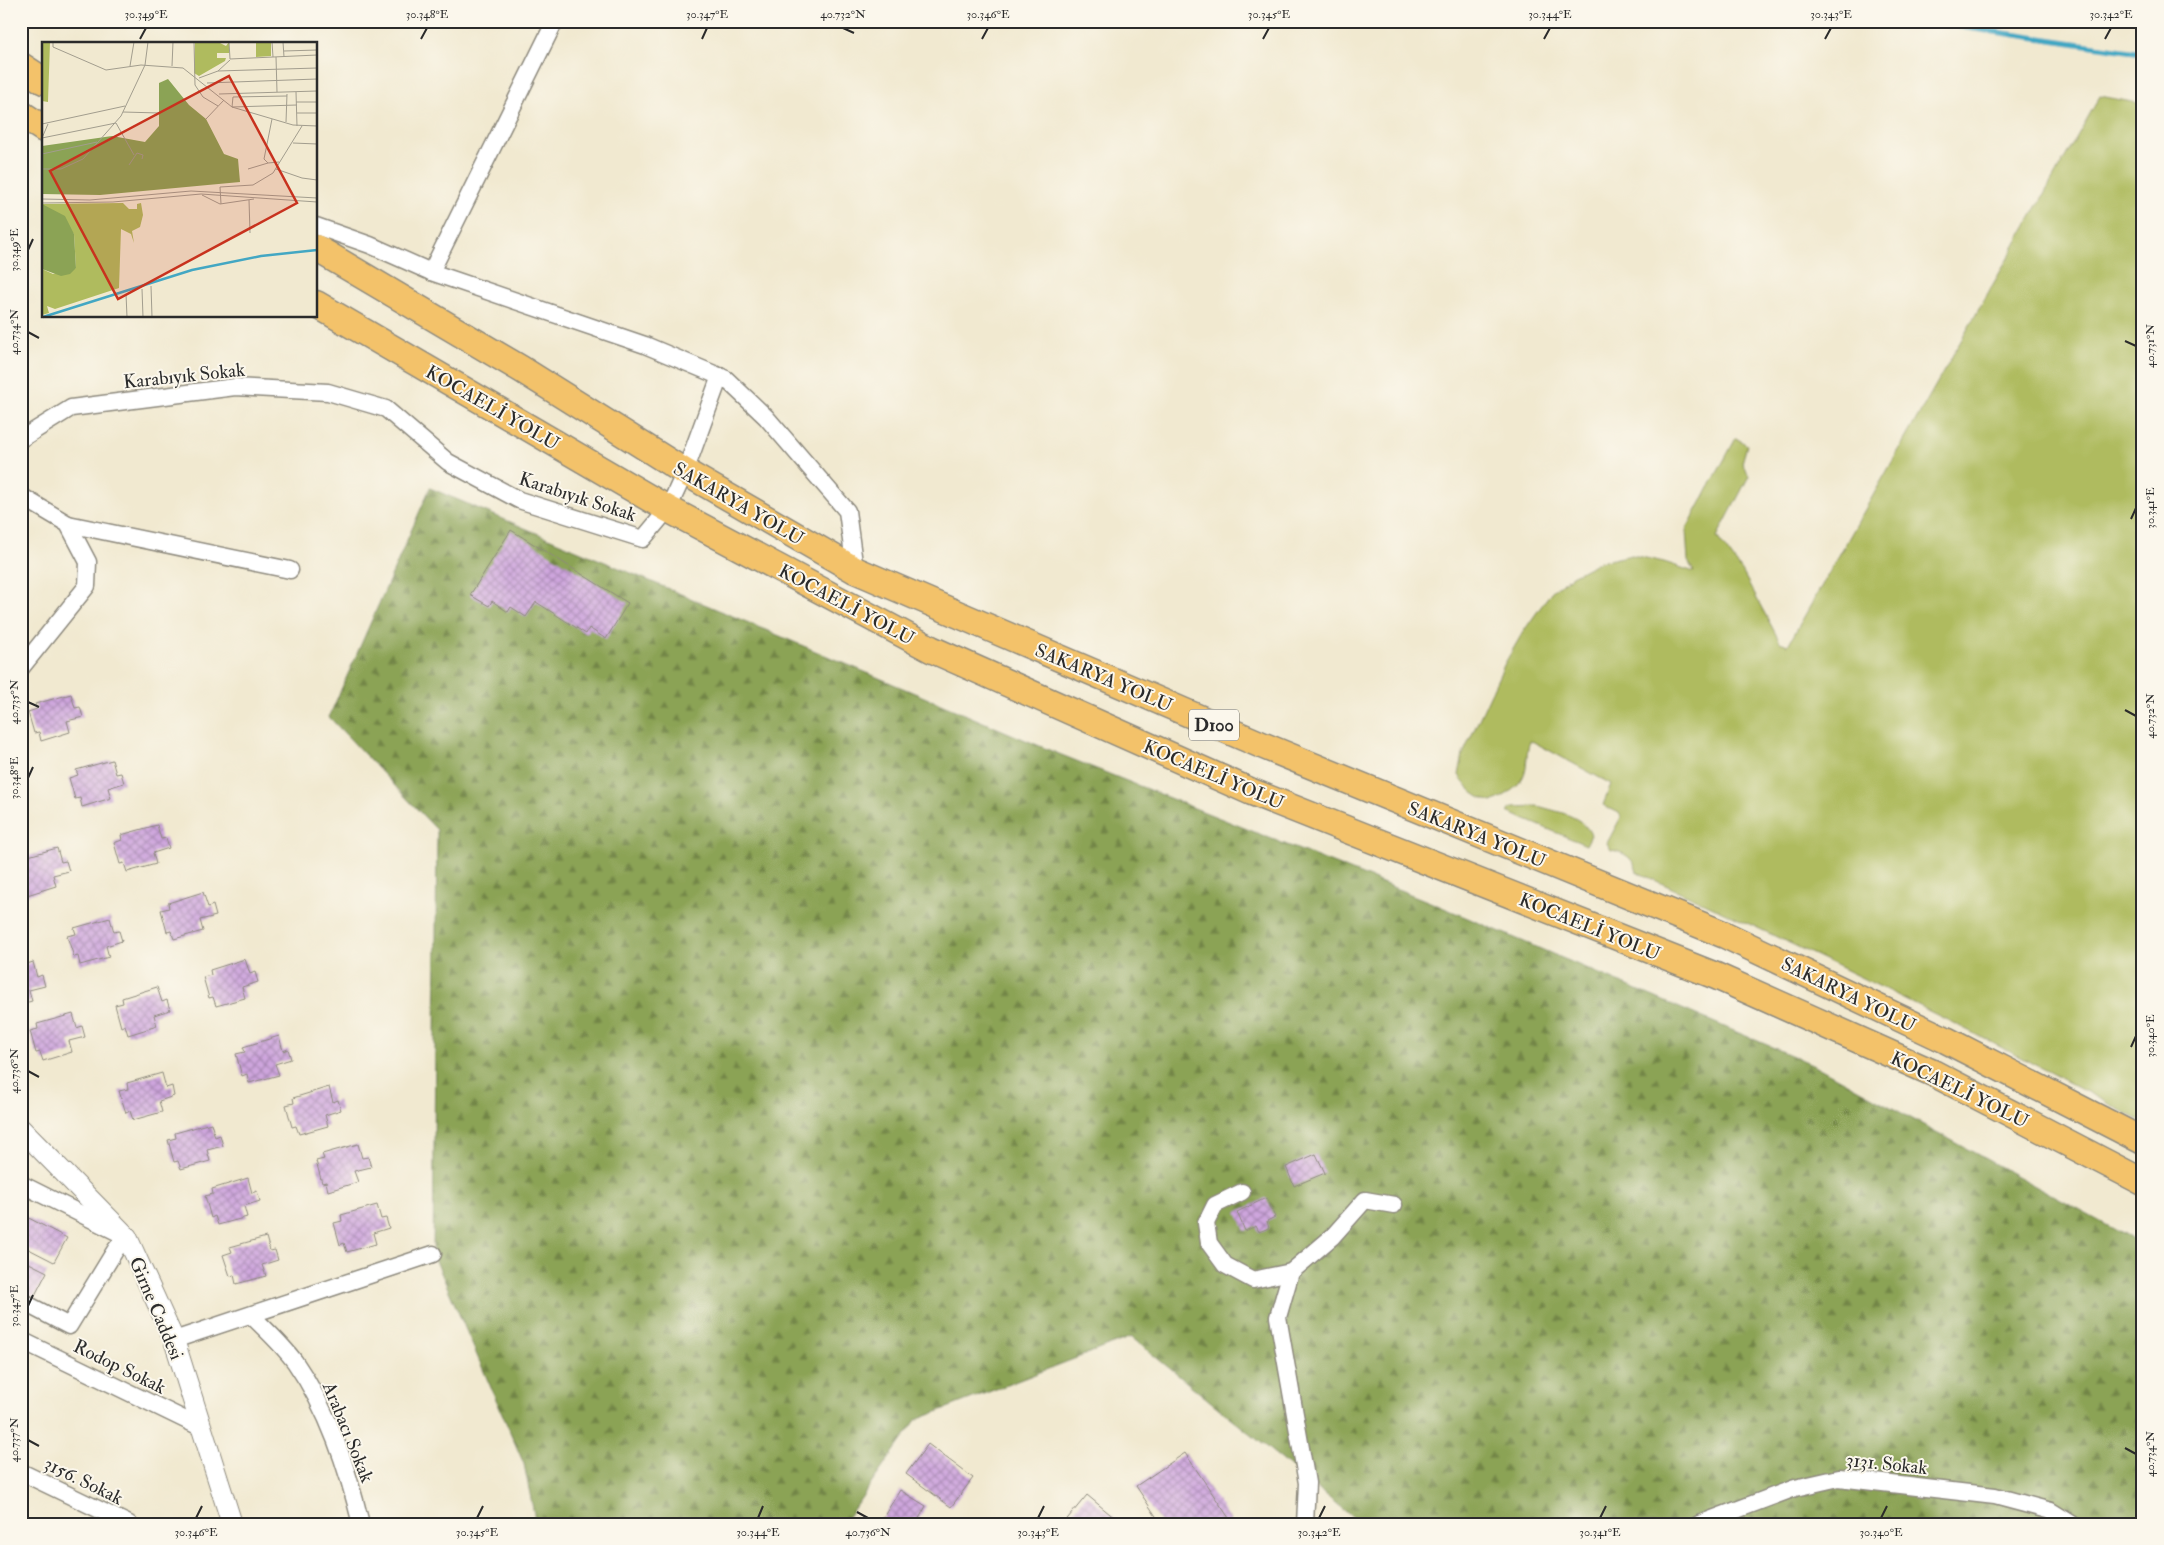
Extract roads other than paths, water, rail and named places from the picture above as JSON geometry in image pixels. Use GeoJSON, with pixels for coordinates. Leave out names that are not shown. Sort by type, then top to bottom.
{"type":"FeatureCollection","features":[{"type":"Feature","properties":{"kind":"highway"},"geometry":{"type":"LineString","coordinates":[[21,66],[42,80]]}},
{"type":"Feature","properties":{"kind":"highway"},"geometry":{"type":"LineString","coordinates":[[21,114],[42,128]]}},
{"type":"Feature","properties":{"kind":"highway","name":"SAKARYA YOLU"},"geometry":{"type":"LineString","coordinates":[[318,249],[521,369],[685,472],[855,570],[1264,746],[1725,935],[1946,1040],[2143,1141]]}},
{"type":"Feature","properties":{"kind":"highway","name":"KOCAELİ YOLU"},"geometry":{"type":"LineString","coordinates":[[318,305],[668,509],[931,649],[1252,792],[1716,976],[1933,1073],[2143,1182]]}},
{"type":"Feature","properties":{"kind":"street"},"geometry":{"type":"LineString","coordinates":[[431,272],[555,21]]}},
{"type":"Feature","properties":{"kind":"street"},"geometry":{"type":"LineString","coordinates":[[318,227],[370,245],[431,272],[645,345],[726,379],[766,417],[847,510],[855,570]]}},
{"type":"Feature","properties":{"kind":"street"},"geometry":{"type":"LineString","coordinates":[[668,509],[685,472],[720,376]]}},
{"type":"Feature","properties":{"kind":"street","name":"Karabıyık Sokak"},"geometry":{"type":"LineString","coordinates":[[23,434],[71,408],[235,387],[328,392],[386,409],[448,462],[518,500],[643,539],[668,509]]}},
{"type":"Feature","properties":{"kind":"street"},"geometry":{"type":"LineString","coordinates":[[21,496],[68,524],[290,570]]}},
{"type":"Feature","properties":{"kind":"street"},"geometry":{"type":"LineString","coordinates":[[21,668],[87,586],[88,562],[68,524]]}},
{"type":"Feature","properties":{"kind":"street","name":"Girne Caddesi"},"geometry":{"type":"LineString","coordinates":[[21,1129],[127,1237],[174,1340],[232,1524]]}},
{"type":"Feature","properties":{"kind":"street"},"geometry":{"type":"LineString","coordinates":[[21,1184],[127,1237],[116,1249],[70,1326],[21,1301]]}},
{"type":"Feature","properties":{"kind":"street"},"geometry":{"type":"LineString","coordinates":[[1242,1192],[1215,1205],[1206,1223],[1209,1243],[1225,1265],[1253,1280],[1291,1272],[1332,1237],[1365,1200],[1394,1205]]}},
{"type":"Feature","properties":{"kind":"street"},"geometry":{"type":"LineString","coordinates":[[174,1340],[433,1254]]}},
{"type":"Feature","properties":{"kind":"street"},"geometry":{"type":"LineString","coordinates":[[1291,1272],[1278,1317],[1307,1483],[1305,1524]]}},
{"type":"Feature","properties":{"kind":"street","name":"Arabacı Sokak"},"geometry":{"type":"LineString","coordinates":[[251,1315],[274,1337],[294,1362],[320,1403],[348,1472],[361,1524]]}},
{"type":"Feature","properties":{"kind":"street","name":"Rodop Sokak"},"geometry":{"type":"LineString","coordinates":[[21,1340],[202,1428]]}},
{"type":"Feature","properties":{"kind":"street","name":"3156. Sokak"},"geometry":{"type":"LineString","coordinates":[[21,1472],[129,1524]]}},
{"type":"Feature","properties":{"kind":"street","name":"3131. Sokak"},"geometry":{"type":"LineString","coordinates":[[1699,1524],[1795,1488],[1839,1478],[1995,1496],[2051,1511],[2072,1524]]}},
{"type":"Feature","properties":{"kind":"waterway"},"geometry":{"type":"LineString","coordinates":[[1919,21],[2143,53]]}}]}
